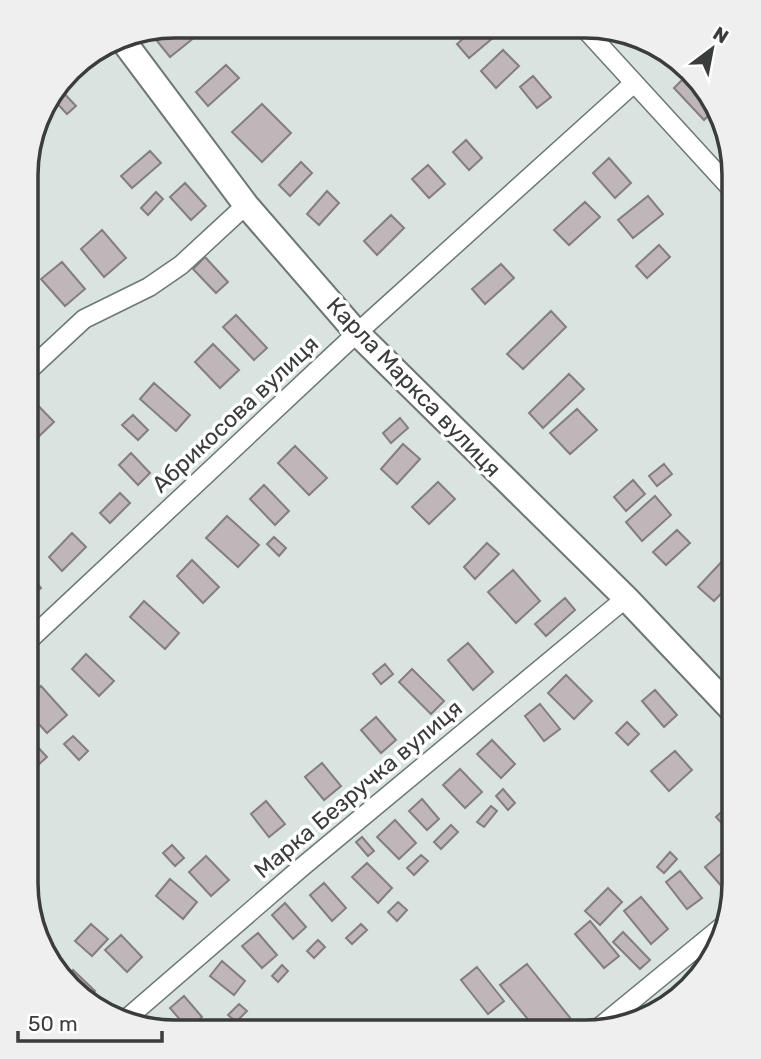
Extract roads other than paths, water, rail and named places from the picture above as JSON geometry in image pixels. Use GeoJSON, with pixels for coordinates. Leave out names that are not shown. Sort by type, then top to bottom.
{"type":"FeatureCollection","features":[{"type":"Feature","properties":{"kind":"street"},"geometry":{"type":"LineString","coordinates":[[594,39],[722,179]]}},
{"type":"Feature","properties":{"kind":"street","name":"Карла Маркса вулиця"},"geometry":{"type":"LineString","coordinates":[[128,47],[246,205],[357,333],[626,598],[722,699]]}},
{"type":"Feature","properties":{"kind":"street","name":"Абрикосова вулиця"},"geometry":{"type":"LineString","coordinates":[[38,632],[357,333],[634,83]]}},
{"type":"Feature","properties":{"kind":"street"},"geometry":{"type":"LineString","coordinates":[[38,362],[84,319],[149,287],[181,265],[246,205]]}},
{"type":"Feature","properties":{"kind":"street","name":"Марка Безручка вулиця"},"geometry":{"type":"LineString","coordinates":[[133,1013],[302,866],[626,598]]}},
{"type":"Feature","properties":{"kind":"street"},"geometry":{"type":"LineString","coordinates":[[610,1018],[712,935]]}}]}
